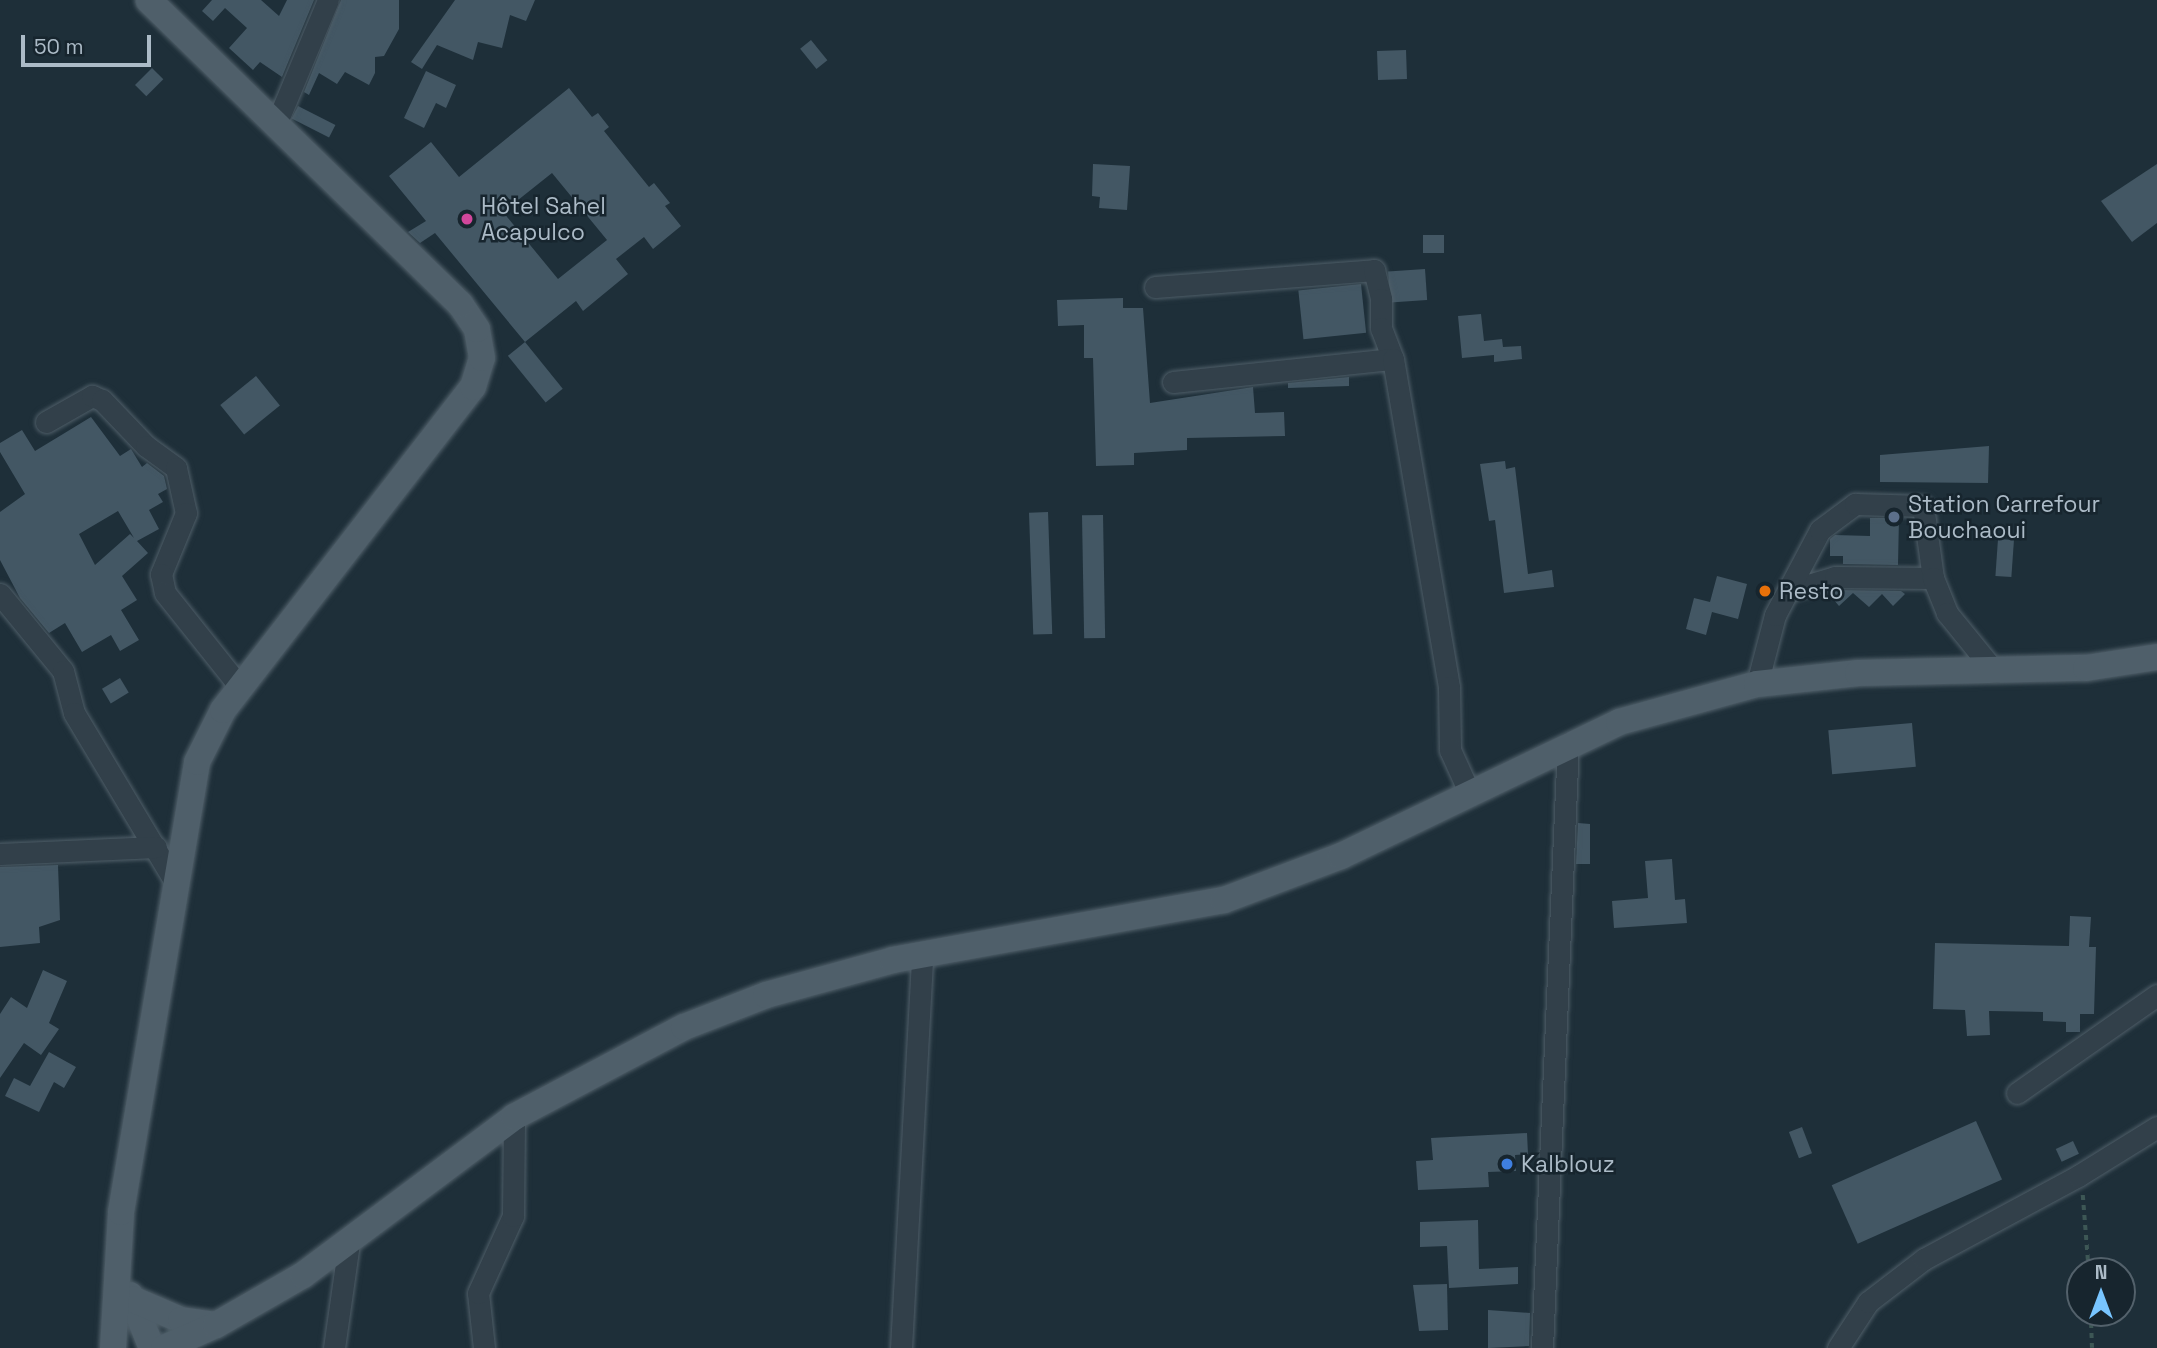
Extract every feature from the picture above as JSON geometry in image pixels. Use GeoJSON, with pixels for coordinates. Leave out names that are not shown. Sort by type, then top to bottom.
{"type":"FeatureCollection","features":[{"type":"Feature","properties":{"kind":"main road"},"geometry":{"type":"LineString","coordinates":[[113,1348],[122,1305],[117,1268],[121,1212],[174,880],[197,762],[208,735],[240,687],[464,400],[482,358],[470,315],[277,122],[149,0]]}},
{"type":"Feature","properties":{"kind":"main road"},"geometry":{"type":"LineString","coordinates":[[164,1348],[216,1325],[349,1242],[514,1117],[684,1027],[792,987],[922,954],[1224,900],[1341,856],[1568,744],[1619,722],[1757,684],[1858,673],[2086,668],[2157,657]]}},
{"type":"Feature","properties":{"kind":"main road"},"geometry":{"type":"LineString","coordinates":[[122,1305],[216,1325]]}},
{"type":"Feature","properties":{"kind":"main road"},"geometry":{"type":"LineString","coordinates":[[98,1348],[122,1305]]}},
{"type":"Feature","properties":{"kind":"main road"},"geometry":{"type":"LineString","coordinates":[[122,1305],[152,1348]]}},
{"type":"Feature","properties":{"kind":"street"},"geometry":{"type":"LineString","coordinates":[[277,122],[328,0]]}},
{"type":"Feature","properties":{"kind":"street"},"geometry":{"type":"LineString","coordinates":[[1155,287],[1374,270],[1381,299],[1381,328],[1393,359],[1449,687],[1450,750],[1470,794]]}},
{"type":"Feature","properties":{"kind":"street"},"geometry":{"type":"LineString","coordinates":[[1173,382],[1393,359]]}},
{"type":"Feature","properties":{"kind":"street"},"geometry":{"type":"LineString","coordinates":[[46,422],[92,397],[102,400],[146,446],[176,468],[186,513],[161,574],[166,593],[240,687]]}},
{"type":"Feature","properties":{"kind":"street"},"geometry":{"type":"LineString","coordinates":[[1757,684],[1775,615],[1819,530],[1856,504],[1923,506],[1933,578],[1948,613],[1995,672]]}},
{"type":"Feature","properties":{"kind":"street"},"geometry":{"type":"LineString","coordinates":[[1788,591],[1835,577],[1933,578]]}},
{"type":"Feature","properties":{"kind":"street"},"geometry":{"type":"LineString","coordinates":[[0,594],[64,671],[66,695],[74,713],[174,880]]}},
{"type":"Feature","properties":{"kind":"street"},"geometry":{"type":"LineString","coordinates":[[1542,1348],[1568,744]]}},
{"type":"Feature","properties":{"kind":"street"},"geometry":{"type":"LineString","coordinates":[[0,854],[156,847]]}},
{"type":"Feature","properties":{"kind":"street"},"geometry":{"type":"LineString","coordinates":[[901,1348],[922,954]]}},
{"type":"Feature","properties":{"kind":"street"},"geometry":{"type":"LineString","coordinates":[[2017,1093],[2157,995]]}},
{"type":"Feature","properties":{"kind":"street"},"geometry":{"type":"LineString","coordinates":[[484,1348],[478,1293],[513,1216],[514,1117]]}},
{"type":"Feature","properties":{"kind":"street"},"geometry":{"type":"LineString","coordinates":[[1848,1342],[1868,1302],[1924,1259],[2078,1176],[2157,1127]]}},
{"type":"Feature","properties":{"kind":"street"},"geometry":{"type":"LineString","coordinates":[[334,1348],[349,1242]]}},
{"type":"Feature","properties":{"kind":"path"},"geometry":{"type":"LineString","coordinates":[[2078,1176],[2087,1257]]}},
{"type":"Feature","properties":{"kind":"path"},"geometry":{"type":"LineString","coordinates":[[2091,1327],[2092,1348]]}},
{"type":"Feature","properties":{"kind":"building"},"geometry":{"type":"Polygon","coordinates":[[[212,0],[261,0],[279,16],[287,0],[314,0],[282,77],[260,62],[253,70],[229,48],[247,28],[225,8],[213,21],[202,11],[212,0]]]}},
{"type":"Feature","properties":{"kind":"building"},"geometry":{"type":"Polygon","coordinates":[[[341,0],[399,0],[399,29],[384,56],[375,57],[375,73],[369,85],[345,72],[337,84],[319,73],[309,95],[304,92],[341,0]]]}},
{"type":"Feature","properties":{"kind":"building"},"geometry":{"type":"Polygon","coordinates":[[[455,0],[535,0],[526,21],[510,15],[502,48],[478,42],[473,60],[437,45],[422,69],[411,62],[455,0]]]}},
{"type":"Feature","properties":{"kind":"building"},"geometry":{"type":"Polygon","coordinates":[[[811,40],[827,60],[816,69],[800,49],[811,40]]]}},
{"type":"Feature","properties":{"kind":"building"},"geometry":{"type":"Polygon","coordinates":[[[1406,50],[1407,79],[1378,80],[1377,51],[1406,50]]]}},
{"type":"Feature","properties":{"kind":"building"},"geometry":{"type":"Polygon","coordinates":[[[152,68],[163,79],[146,96],[135,85],[152,68]]]}},
{"type":"Feature","properties":{"kind":"building"},"geometry":{"type":"Polygon","coordinates":[[[426,71],[456,85],[446,108],[436,103],[424,128],[404,118],[426,71]]]}},
{"type":"Feature","properties":{"kind":"building","name":"Hôtel Sahel Acapulco"},"geometry":{"type":"Polygon","coordinates":[[[569,88],[592,117],[598,113],[609,127],[604,131],[649,187],[654,183],[670,203],[665,206],[681,226],[653,249],[644,237],[616,259],[628,274],[583,311],[576,301],[525,342],[435,233],[420,243],[408,232],[426,221],[389,176],[431,142],[459,177],[569,88]],[[552,173],[503,212],[558,279],[607,240],[552,173]]]}},
{"type":"Feature","properties":{"kind":"building"},"geometry":{"type":"Polygon","coordinates":[[[298,106],[335,125],[329,138],[292,118],[298,106]]]}},
{"type":"Feature","properties":{"kind":"building"},"geometry":{"type":"Polygon","coordinates":[[[1093,164],[1130,166],[1127,210],[1099,208],[1100,197],[1092,196],[1093,164]]]}},
{"type":"Feature","properties":{"kind":"building"},"geometry":{"type":"Polygon","coordinates":[[[2157,164],[2157,223],[2132,242],[2101,201],[2157,164]]]}},
{"type":"Feature","properties":{"kind":"building"},"geometry":{"type":"Polygon","coordinates":[[[1423,235],[1444,235],[1444,253],[1423,253],[1423,235]]]}},
{"type":"Feature","properties":{"kind":"building"},"geometry":{"type":"Polygon","coordinates":[[[1425,269],[1427,300],[1390,303],[1388,272],[1425,269]]]}},
{"type":"Feature","properties":{"kind":"building"},"geometry":{"type":"Polygon","coordinates":[[[1361,284],[1366,333],[1303,339],[1298,291],[1361,284]]]}},
{"type":"Feature","properties":{"kind":"building"},"geometry":{"type":"Polygon","coordinates":[[[1123,298],[1123,308],[1143,308],[1150,403],[1253,387],[1255,413],[1284,412],[1285,436],[1187,438],[1187,450],[1134,453],[1134,465],[1096,466],[1093,358],[1084,358],[1084,325],[1058,326],[1057,300],[1123,298]]]}},
{"type":"Feature","properties":{"kind":"building"},"geometry":{"type":"Polygon","coordinates":[[[1481,314],[1484,341],[1502,339],[1503,347],[1521,346],[1522,359],[1494,362],[1494,355],[1462,358],[1458,316],[1481,314]]]}},
{"type":"Feature","properties":{"kind":"building"},"geometry":{"type":"Polygon","coordinates":[[[525,342],[563,389],[546,402],[508,356],[525,342]]]}},
{"type":"Feature","properties":{"kind":"building"},"geometry":{"type":"Polygon","coordinates":[[[256,376],[280,406],[244,434],[220,405],[256,376]]]}},
{"type":"Feature","properties":{"kind":"building"},"geometry":{"type":"Polygon","coordinates":[[[1349,377],[1349,386],[1288,388],[1288,383],[1349,377]]]}},
{"type":"Feature","properties":{"kind":"building"},"geometry":{"type":"Polygon","coordinates":[[[91,417],[120,456],[131,449],[142,467],[147,463],[164,476],[167,489],[158,494],[163,502],[149,510],[159,529],[137,541],[148,553],[122,576],[137,600],[121,610],[139,640],[120,651],[111,635],[82,652],[65,623],[49,633],[20,598],[0,560],[0,512],[25,494],[0,452],[0,443],[22,430],[35,451],[91,417]],[[118,511],[79,534],[95,565],[130,534],[134,538],[118,511]]]}},
{"type":"Feature","properties":{"kind":"building"},"geometry":{"type":"Polygon","coordinates":[[[1989,446],[1988,483],[1880,482],[1880,455],[1989,446]]]}},
{"type":"Feature","properties":{"kind":"building"},"geometry":{"type":"Polygon","coordinates":[[[1505,461],[1506,469],[1515,467],[1528,574],[1552,570],[1554,587],[1504,593],[1495,520],[1489,521],[1480,464],[1505,461]]]}},
{"type":"Feature","properties":{"kind":"building"},"geometry":{"type":"Polygon","coordinates":[[[1048,512],[1052,634],[1033,635],[1029,513],[1048,512]]]}},
{"type":"Feature","properties":{"kind":"building"},"geometry":{"type":"Polygon","coordinates":[[[1082,515],[1103,515],[1105,638],[1084,638],[1082,515]]]}},
{"type":"Feature","properties":{"kind":"building"},"geometry":{"type":"Polygon","coordinates":[[[1870,518],[1899,518],[1898,565],[1843,564],[1843,556],[1830,556],[1830,539],[1835,535],[1870,536],[1870,518]]]}},
{"type":"Feature","properties":{"kind":"building"},"geometry":{"type":"Polygon","coordinates":[[[1998,539],[2014,540],[2011,577],[1995,576],[1998,539]]]}},
{"type":"Feature","properties":{"kind":"building"},"geometry":{"type":"Polygon","coordinates":[[[1717,576],[1747,584],[1738,619],[1712,612],[1706,635],[1686,629],[1694,598],[1710,602],[1717,576]]]}},
{"type":"Feature","properties":{"kind":"building"},"geometry":{"type":"Polygon","coordinates":[[[1837,590],[1901,591],[1905,594],[1893,606],[1882,594],[1869,607],[1853,593],[1839,606],[1829,594],[1837,590]]]}},
{"type":"Feature","properties":{"kind":"building"},"geometry":{"type":"Polygon","coordinates":[[[120,678],[129,693],[111,703],[102,689],[120,678]]]}},
{"type":"Feature","properties":{"kind":"building"},"geometry":{"type":"Polygon","coordinates":[[[1912,723],[1916,767],[1832,774],[1828,730],[1912,723]]]}},
{"type":"Feature","properties":{"kind":"building"},"geometry":{"type":"Polygon","coordinates":[[[1578,823],[1590,824],[1590,864],[1576,864],[1578,823]]]}},
{"type":"Feature","properties":{"kind":"building"},"geometry":{"type":"Polygon","coordinates":[[[1672,859],[1675,900],[1685,899],[1687,923],[1614,928],[1612,901],[1648,898],[1645,861],[1672,859]]]}},
{"type":"Feature","properties":{"kind":"building"},"geometry":{"type":"Polygon","coordinates":[[[58,865],[60,920],[39,927],[40,943],[0,947],[0,867],[58,865]]]}},
{"type":"Feature","properties":{"kind":"building"},"geometry":{"type":"Polygon","coordinates":[[[2070,916],[2091,917],[2089,947],[2096,947],[2094,1014],[2080,1014],[2080,1032],[2066,1032],[2066,1022],[2043,1021],[2043,1012],[1989,1011],[1990,1035],[1967,1036],[1965,1010],[1933,1009],[1935,943],[2069,946],[2070,916]]]}},
{"type":"Feature","properties":{"kind":"building"},"geometry":{"type":"Polygon","coordinates":[[[43,970],[67,981],[49,1023],[59,1029],[41,1055],[24,1043],[0,1078],[0,1014],[11,997],[27,1008],[43,970]]]}},
{"type":"Feature","properties":{"kind":"building"},"geometry":{"type":"Polygon","coordinates":[[[49,1052],[76,1067],[64,1088],[54,1082],[39,1112],[5,1096],[14,1078],[30,1086],[49,1052]]]}},
{"type":"Feature","properties":{"kind":"building"},"geometry":{"type":"Polygon","coordinates":[[[1976,1121],[2002,1179],[1858,1244],[1832,1185],[1976,1121]]]}},
{"type":"Feature","properties":{"kind":"building"},"geometry":{"type":"Polygon","coordinates":[[[1802,1127],[1812,1153],[1799,1158],[1789,1132],[1802,1127]]]}},
{"type":"Feature","properties":{"kind":"building"},"geometry":{"type":"Polygon","coordinates":[[[1527,1133],[1528,1154],[1515,1155],[1516,1171],[1488,1172],[1489,1187],[1418,1190],[1416,1161],[1433,1160],[1431,1138],[1527,1133]]]}},
{"type":"Feature","properties":{"kind":"building"},"geometry":{"type":"Polygon","coordinates":[[[2073,1141],[2079,1154],[2062,1162],[2056,1149],[2073,1141]]]}},
{"type":"Feature","properties":{"kind":"building"},"geometry":{"type":"Polygon","coordinates":[[[1478,1220],[1479,1269],[1518,1267],[1518,1284],[1449,1288],[1447,1246],[1420,1247],[1420,1222],[1478,1220]]]}},
{"type":"Feature","properties":{"kind":"building"},"geometry":{"type":"Polygon","coordinates":[[[1447,1284],[1448,1330],[1419,1331],[1413,1285],[1447,1284]]]}},
{"type":"Feature","properties":{"kind":"building"},"geometry":{"type":"Polygon","coordinates":[[[1488,1310],[1530,1313],[1529,1346],[1488,1348],[1488,1310]]]}},
{"type":"Feature","properties":{"kind":"place","name":"Hôtel Sahel Acapulco"},"geometry":{"type":"Point","coordinates":[467,219]}},
{"type":"Feature","properties":{"kind":"place","name":"Station Carrefour Bouchaoui"},"geometry":{"type":"Point","coordinates":[1894,517]}},
{"type":"Feature","properties":{"kind":"place","name":"Resto"},"geometry":{"type":"Point","coordinates":[1765,591]}},
{"type":"Feature","properties":{"kind":"place","name":"Kalblouz"},"geometry":{"type":"Point","coordinates":[1507,1164]}}]}
